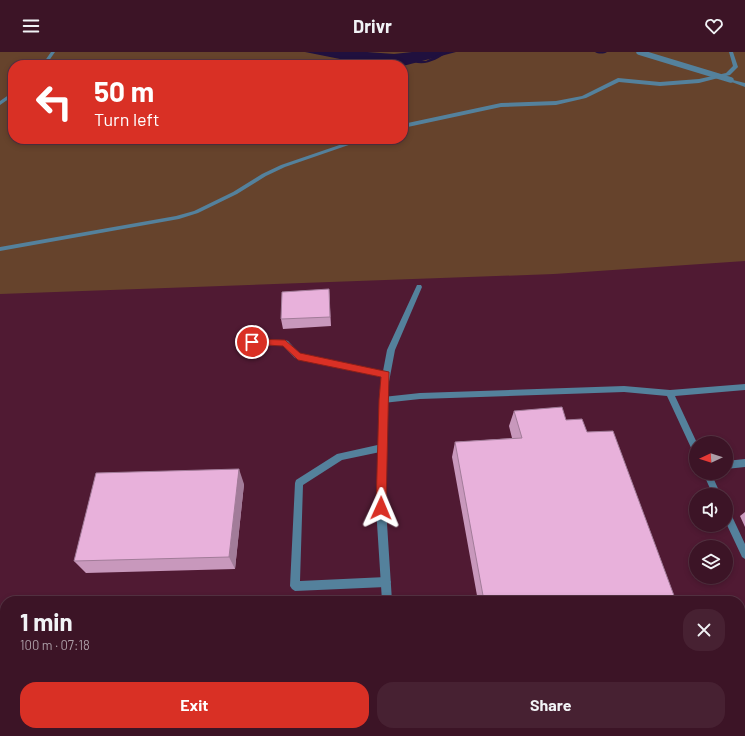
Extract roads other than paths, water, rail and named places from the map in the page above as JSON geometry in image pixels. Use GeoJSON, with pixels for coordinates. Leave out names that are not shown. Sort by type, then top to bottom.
{"type":"FeatureCollection","features":[{"type":"Feature","properties":{"kind":"street"},"geometry":{"type":"LineString","coordinates":[[639,52],[745,85]]}},
{"type":"Feature","properties":{"kind":"street"},"geometry":{"type":"LineString","coordinates":[[408,125],[501,105],[556,103],[584,97],[618,80],[660,84],[699,81],[728,74],[734,70],[736,66],[731,52]]}},
{"type":"Feature","properties":{"kind":"street"},"geometry":{"type":"LineString","coordinates":[[0,250],[177,218],[196,212],[235,193],[264,175],[283,166],[348,144]]}},
{"type":"Feature","properties":{"kind":"street"},"geometry":{"type":"LineString","coordinates":[[387,596],[381,508],[383,400],[391,350],[419,287]]}},
{"type":"Feature","properties":{"kind":"street"},"geometry":{"type":"LineString","coordinates":[[252,342],[285,343],[298,356],[386,375]]}},
{"type":"Feature","properties":{"kind":"street"},"geometry":{"type":"LineString","coordinates":[[383,400],[420,396],[624,389],[670,394],[745,387]]}},
{"type":"Feature","properties":{"kind":"street"},"geometry":{"type":"LineString","coordinates":[[670,394],[690,436]]}},
{"type":"Feature","properties":{"kind":"street"},"geometry":{"type":"LineString","coordinates":[[382,448],[340,457],[299,483],[295,586],[386,582]]}},
{"type":"Feature","properties":{"kind":"street"},"geometry":{"type":"LineString","coordinates":[[733,464],[745,463]]}},
{"type":"Feature","properties":{"kind":"street"},"geometry":{"type":"LineString","coordinates":[[733,528],[745,554]]}},
{"type":"Feature","properties":{"kind":"waterway"},"geometry":{"type":"LineString","coordinates":[[416,62],[427,62],[446,52]]}},
{"type":"Feature","properties":{"kind":"waterway"},"geometry":{"type":"LineString","coordinates":[[597,52],[605,52]]}}]}
